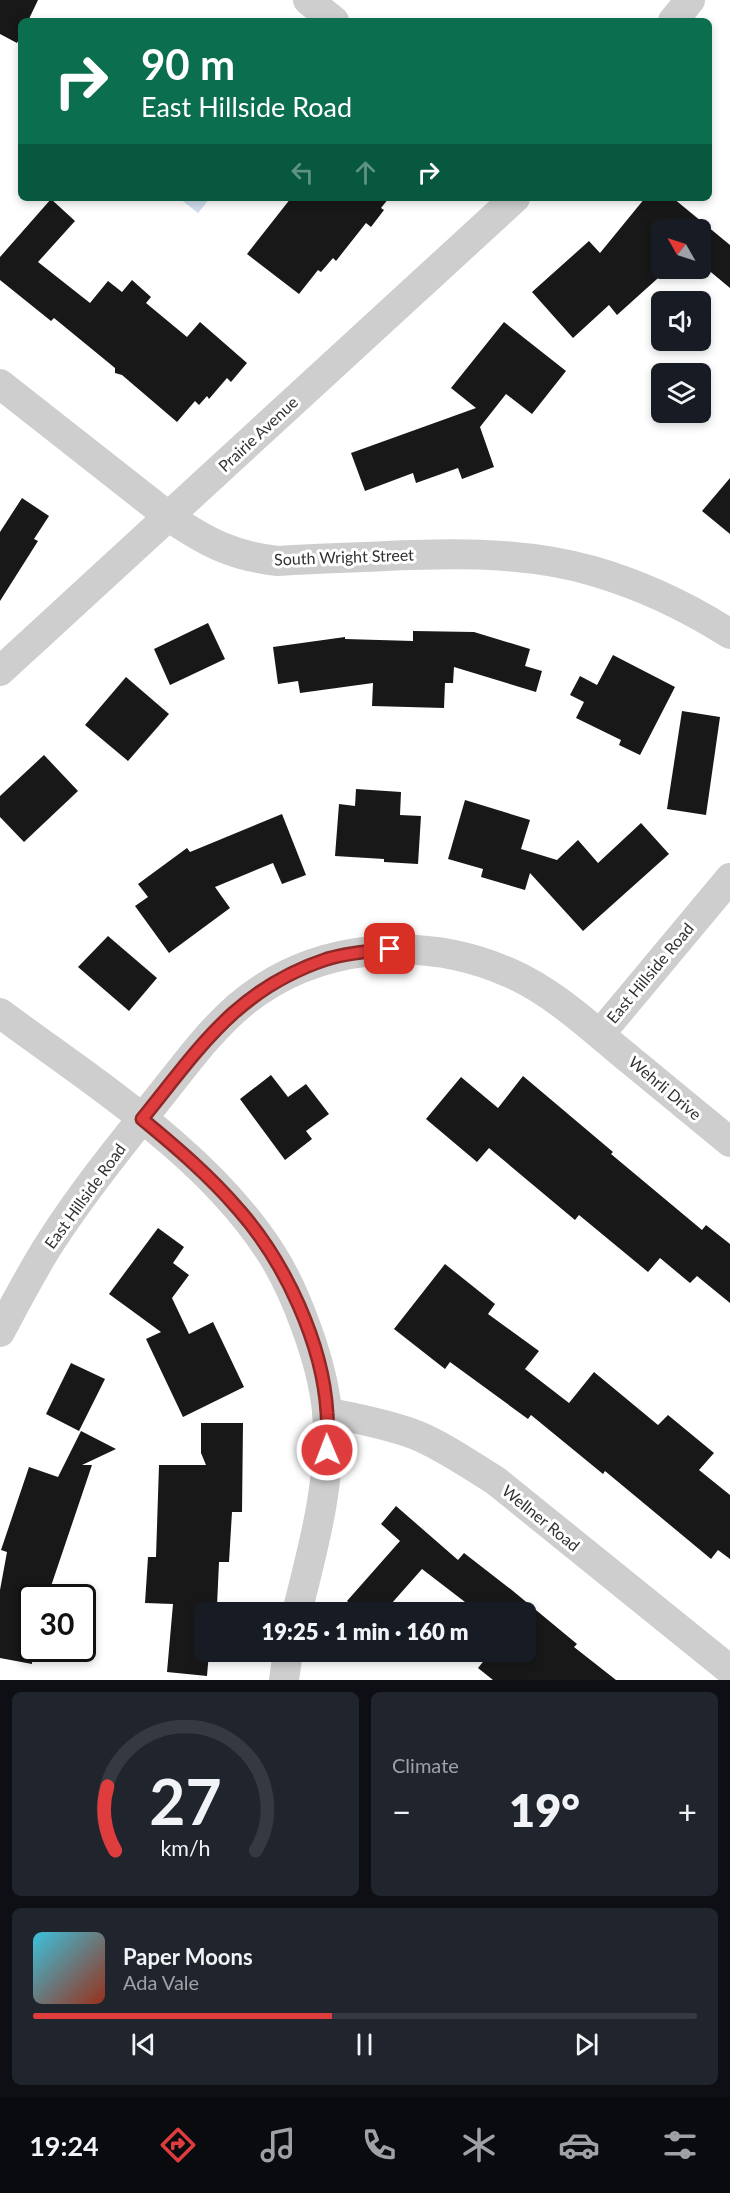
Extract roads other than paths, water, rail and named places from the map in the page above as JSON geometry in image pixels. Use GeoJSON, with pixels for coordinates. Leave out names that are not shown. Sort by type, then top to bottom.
{"type":"FeatureCollection","features":[{"type":"Feature","properties":{"kind":"street"},"geometry":{"type":"LineString","coordinates":[[308,0],[330,18]]}},
{"type":"Feature","properties":{"kind":"street"},"geometry":{"type":"LineString","coordinates":[[675,18],[690,0]]}},
{"type":"Feature","properties":{"kind":"street","name":"Prairie Avenue"},"geometry":{"type":"LineString","coordinates":[[0,671],[512,201]]}},
{"type":"Feature","properties":{"kind":"street","name":"South Wright Street"},"geometry":{"type":"LineString","coordinates":[[0,384],[168,516],[196,536],[226,550],[250,558],[278,561],[454,554],[534,559],[592,571],[658,596],[700,615],[730,634]]}},
{"type":"Feature","properties":{"kind":"street","name":"East Hillside Road"},"geometry":{"type":"LineString","coordinates":[[0,1332],[51,1241],[109,1161],[218,1026],[238,1006],[257,992],[290,974],[327,959],[347,954],[390,949],[439,951],[484,963],[512,974],[535,987],[600,1034],[730,878]]}},
{"type":"Feature","properties":{"kind":"street"},"geometry":{"type":"LineString","coordinates":[[0,1013],[142,1119],[207,1176],[240,1210],[272,1253],[296,1299],[314,1348],[327,1412],[327,1450],[318,1529],[300,1602]]}},
{"type":"Feature","properties":{"kind":"street","name":"Wehrli Drive"},"geometry":{"type":"LineString","coordinates":[[600,1034],[730,1142]]}},
{"type":"Feature","properties":{"kind":"street","name":"Wellner Road"},"geometry":{"type":"LineString","coordinates":[[327,1412],[399,1429],[459,1457],[496,1481],[730,1670]]}},
{"type":"Feature","properties":{"kind":"street"},"geometry":{"type":"LineString","coordinates":[[284,1680],[287,1662]]}},
{"type":"Feature","properties":{"kind":"water"},"geometry":{"type":"Polygon","coordinates":[[[183,201],[208,201],[198,213],[183,201]]]}}]}
